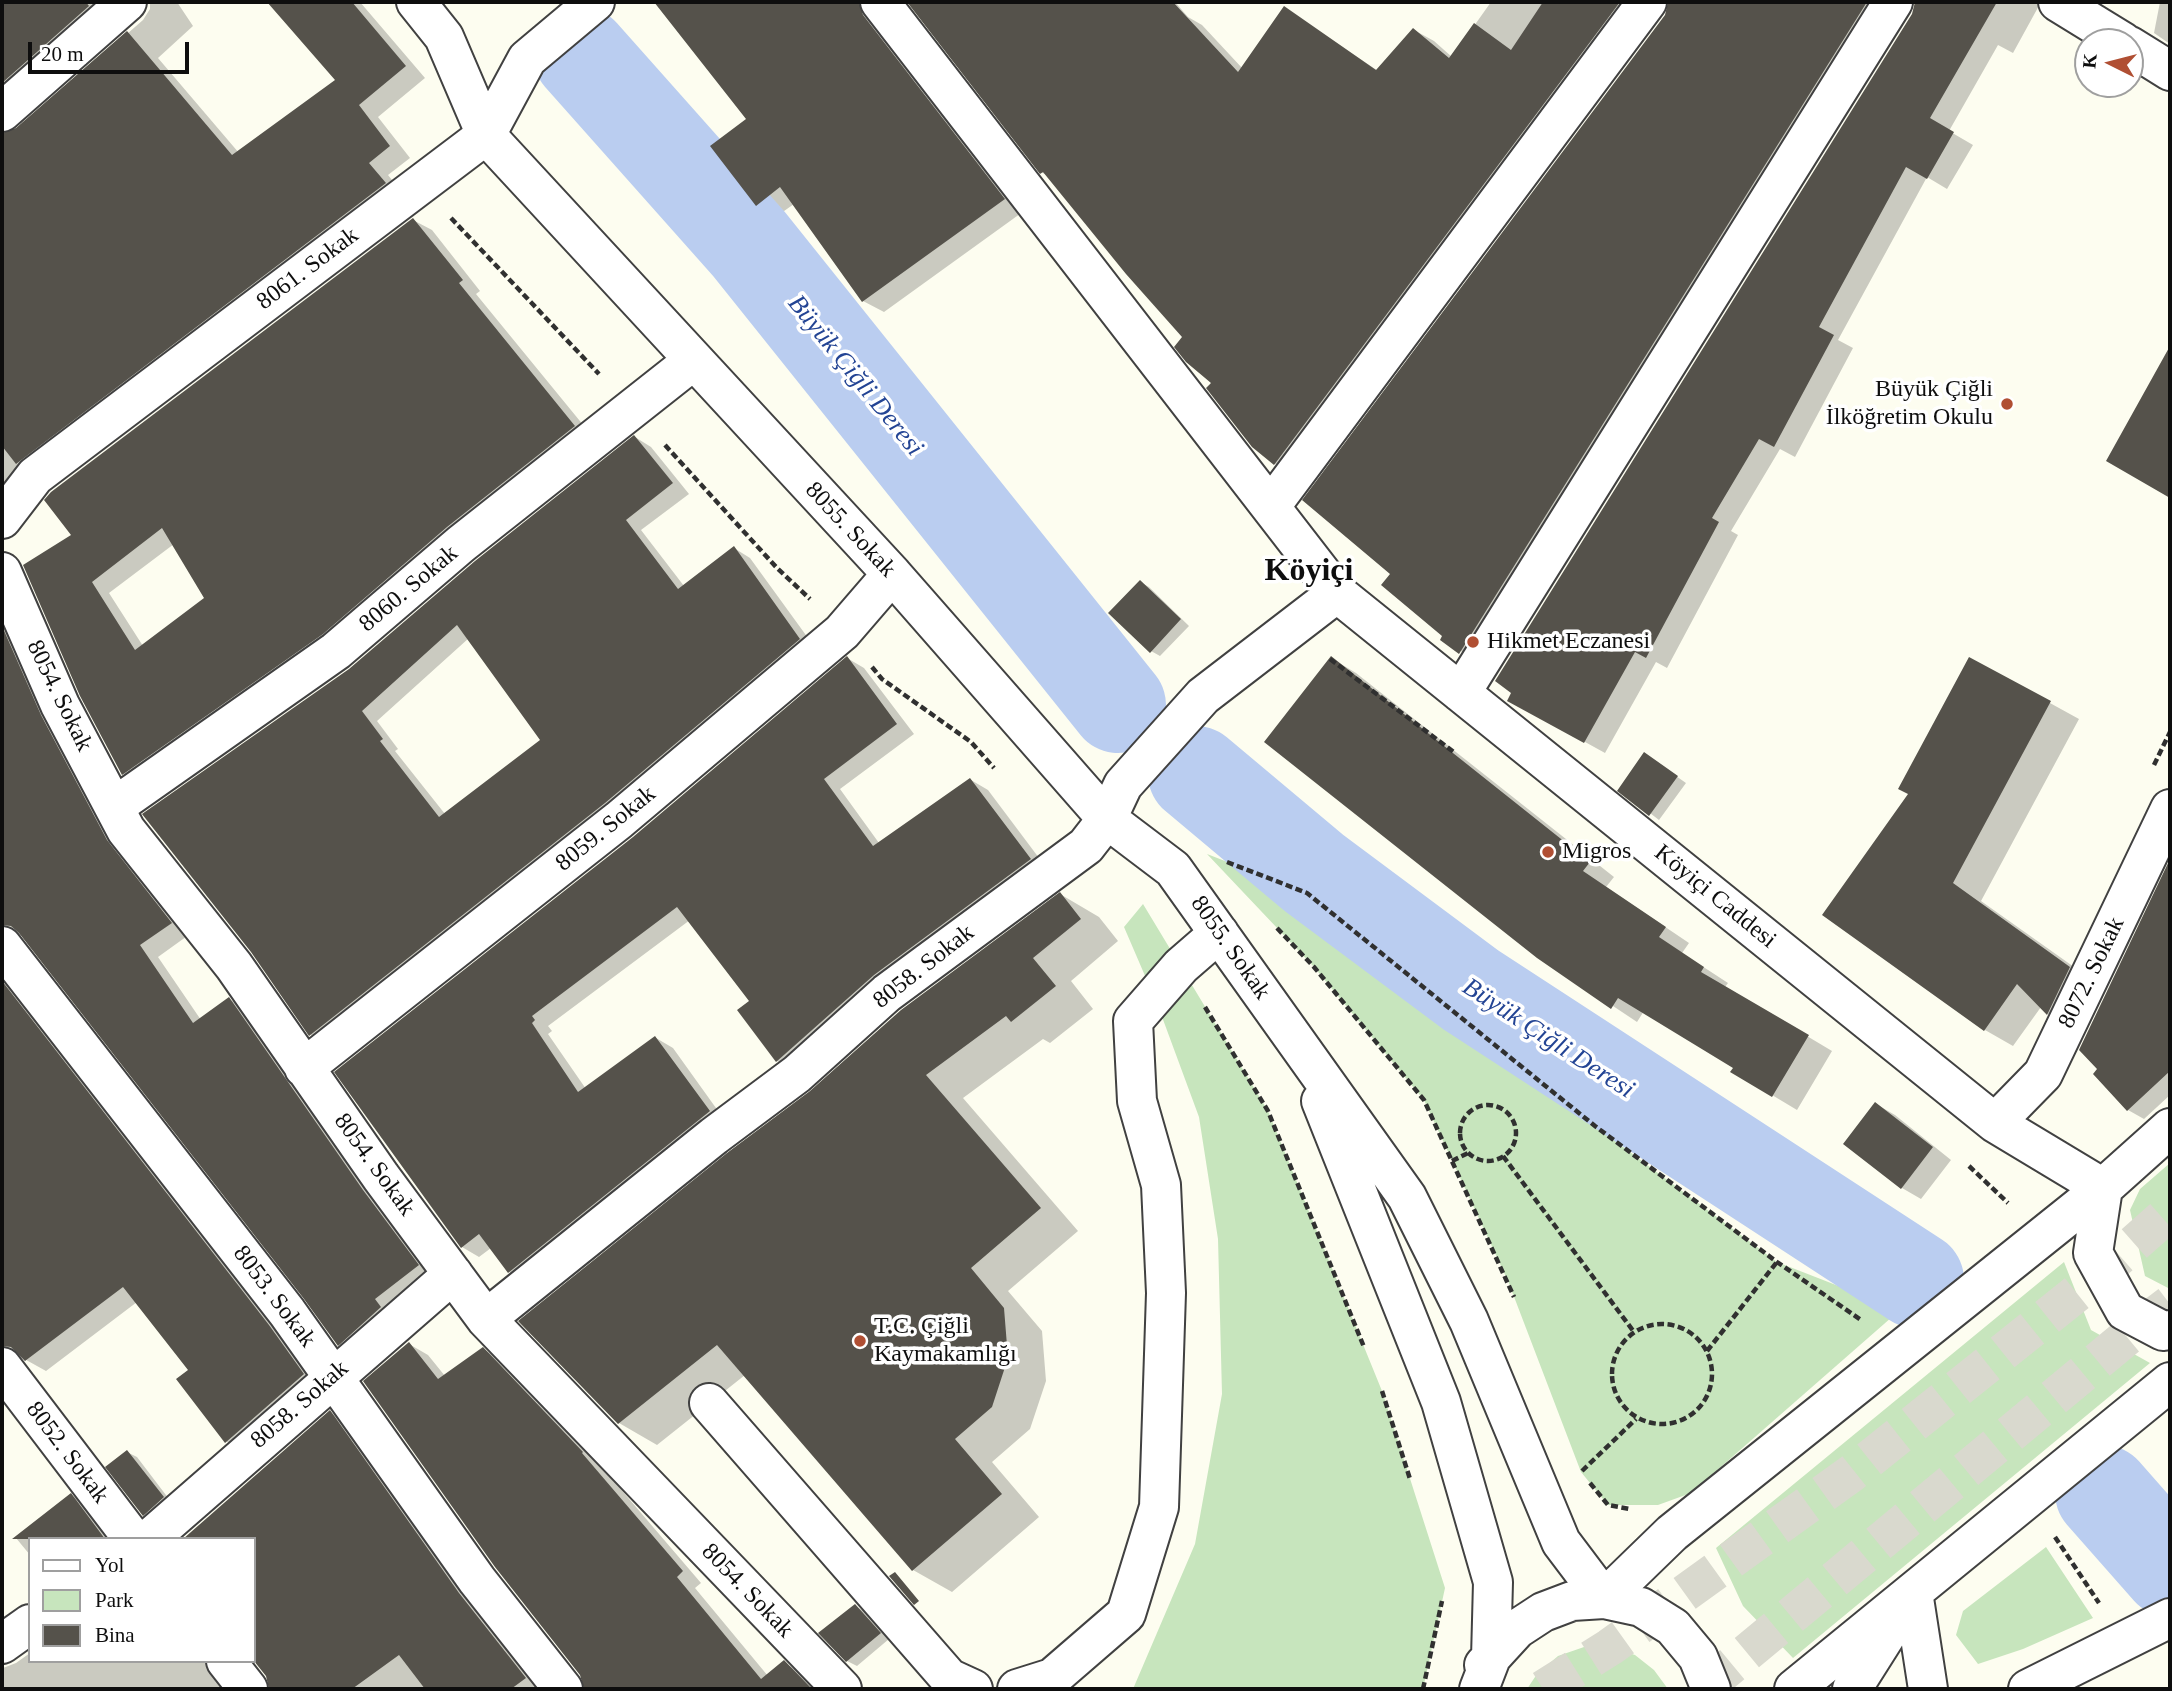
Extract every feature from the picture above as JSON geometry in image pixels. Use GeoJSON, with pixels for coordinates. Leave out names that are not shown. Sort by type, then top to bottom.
{"type":"FeatureCollection","features":[{"type":"Feature","properties":{"kind":"street"},"geometry":{"type":"LineString","coordinates":[[2,112],[127,2]]}},
{"type":"Feature","properties":{"kind":"street","name":"8055. Sokak"},"geometry":{"type":"LineString","coordinates":[[416,2],[444,37],[485,135],[892,574],[1107,819],[1173,869],[1300,1047]]}},
{"type":"Feature","properties":{"kind":"street","name":"8061. Sokak"},"geometry":{"type":"LineString","coordinates":[[2,519],[35,476],[485,135],[527,59],[595,2]]}},
{"type":"Feature","properties":{"kind":"street","name":"Köyiçi Caddesi"},"geometry":{"type":"LineString","coordinates":[[880,2],[1337,593],[1995,1123],[2103,1188]]}},
{"type":"Feature","properties":{"kind":"street"},"geometry":{"type":"LineString","coordinates":[[1271,506],[1647,2]]}},
{"type":"Feature","properties":{"kind":"street"},"geometry":{"type":"LineString","coordinates":[[1461,693],[1894,2]]}},
{"type":"Feature","properties":{"kind":"street"},"geometry":{"type":"LineString","coordinates":[[2058,2],[2100,28]]}},
{"type":"Feature","properties":{"kind":"street"},"geometry":{"type":"LineString","coordinates":[[2144,55],[2170,71]]}},
{"type":"Feature","properties":{"kind":"street","name":"8060. Sokak"},"geometry":{"type":"LineString","coordinates":[[114,807],[336,651],[461,544],[694,360]]}},
{"type":"Feature","properties":{"kind":"street","name":"8054. Sokak"},"geometry":{"type":"LineString","coordinates":[[2,572],[60,705],[126,830],[234,966],[304,1068],[486,1319],[842,1689]]}},
{"type":"Feature","properties":{"kind":"street","name":"8059. Sokak"},"geometry":{"type":"LineString","coordinates":[[304,1068],[630,811],[842,632],[892,574]]}},
{"type":"Feature","properties":{"kind":"street","name":"8058. Sokak"},"geometry":{"type":"LineString","coordinates":[[486,1319],[714,1136],[797,1074],[887,993],[1086,846],[1107,819],[1124,785],[1203,696],[1337,593]]}},
{"type":"Feature","properties":{"kind":"street","name":"8072. Sokak"},"geometry":{"type":"LineString","coordinates":[[1995,1123],[2043,1074],[2170,809]]}},
{"type":"Feature","properties":{"kind":"street"},"geometry":{"type":"LineString","coordinates":[[1017,1689],[1052,1678],[1126,1614],[1159,1507],[1166,1293],[1161,1185],[1137,1101],[1133,1021],[1181,967],[1219,933]]}},
{"type":"Feature","properties":{"kind":"street","name":"8053. Sokak"},"geometry":{"type":"LineString","coordinates":[[2,946],[287,1312],[477,1580],[563,1689]]}},
{"type":"Feature","properties":{"kind":"street"},"geometry":{"type":"LineString","coordinates":[[1300,1047],[1407,1197],[1469,1321],[1561,1542],[1604,1599]]}},
{"type":"Feature","properties":{"kind":"street"},"geometry":{"type":"LineString","coordinates":[[1300,1047],[1441,1402],[1493,1582],[1485,1674]]}},
{"type":"Feature","properties":{"kind":"street"},"geometry":{"type":"LineString","coordinates":[[1604,1599],[1672,1533],[2103,1188],[2170,1128]]}},
{"type":"Feature","properties":{"kind":"street"},"geometry":{"type":"LineString","coordinates":[[2103,1188],[2094,1254],[2125,1311],[2163,1331],[2170,1330]]}},
{"type":"Feature","properties":{"kind":"street","name":"8058. Sokak"},"geometry":{"type":"LineString","coordinates":[[151,1537],[453,1273]]}},
{"type":"Feature","properties":{"kind":"street","name":"8052. Sokak"},"geometry":{"type":"LineString","coordinates":[[2,1367],[131,1537]]}},
{"type":"Feature","properties":{"kind":"street"},"geometry":{"type":"LineString","coordinates":[[1794,1689],[2170,1382]]}},
{"type":"Feature","properties":{"kind":"street"},"geometry":{"type":"LineString","coordinates":[[709,1403],[949,1678],[973,1689]]}},
{"type":"Feature","properties":{"kind":"street"},"geometry":{"type":"LineString","coordinates":[[1852,1689],[1913,1592]]}},
{"type":"Feature","properties":{"kind":"street"},"geometry":{"type":"LineString","coordinates":[[1913,1592],[1928,1689]]}},
{"type":"Feature","properties":{"kind":"street"},"geometry":{"type":"LineString","coordinates":[[1461,1689],[1485,1674],[1517,1629],[1543,1612],[1572,1601],[1604,1599],[1641,1607],[1673,1627],[1698,1657],[1711,1689]]}},
{"type":"Feature","properties":{"kind":"street"},"geometry":{"type":"LineString","coordinates":[[2028,1689],[2111,1628],[2170,1618]]}},
{"type":"Feature","properties":{"kind":"street"},"geometry":{"type":"LineString","coordinates":[[2,1644],[28,1625]]}},
{"type":"Feature","properties":{"kind":"street"},"geometry":{"type":"LineString","coordinates":[[228,1663],[248,1689]]}},
{"type":"Feature","properties":{"kind":"path"},"geometry":{"type":"LineString","coordinates":[[1322,653],[1456,755]]}},
{"type":"Feature","properties":{"kind":"path"},"geometry":{"type":"LineString","coordinates":[[1219,859],[1307,893],[1595,1126],[1777,1262],[1866,1323]]}},
{"type":"Feature","properties":{"kind":"path"},"geometry":{"type":"LineString","coordinates":[[1494,1105],[1510,1116],[1516,1132],[1514,1142],[1503,1156],[1485,1161],[1468,1153],[1460,1137],[1460,1128],[1464,1119],[1477,1107],[1494,1105]]}},
{"type":"Feature","properties":{"kind":"path"},"geometry":{"type":"LineString","coordinates":[[1452,1161],[1468,1153]]}},
{"type":"Feature","properties":{"kind":"path"},"geometry":{"type":"LineString","coordinates":[[1503,1156],[1634,1332]]}},
{"type":"Feature","properties":{"kind":"path"},"geometry":{"type":"LineString","coordinates":[[1965,1163],[2004,1197],[2011,1207]]}},
{"type":"Feature","properties":{"kind":"path"},"geometry":{"type":"LineString","coordinates":[[1707,1351],[1777,1262]]}},
{"type":"Feature","properties":{"kind":"path"},"geometry":{"type":"LineString","coordinates":[[1666,1324],[1682,1328],[1697,1338],[1707,1351],[1712,1366],[1712,1382],[1697,1411],[1684,1420],[1652,1424],[1636,1418],[1623,1407],[1611,1376],[1614,1359],[1622,1344],[1634,1332],[1666,1324]]}},
{"type":"Feature","properties":{"kind":"path"},"geometry":{"type":"LineString","coordinates":[[1581,1472],[1636,1418]]}},
{"type":"Feature","properties":{"kind":"path"},"geometry":{"type":"LineString","coordinates":[[2051,1531],[2111,1628]]}},
{"type":"Feature","properties":{"kind":"green space"},"geometry":{"type":"Polygon","coordinates":[[[1207,854],[1307,893],[1595,1126],[1777,1262],[1900,1310],[1691,1493],[1658,1505],[1608,1505],[1581,1472],[1508,1281],[1424,1100],[1314,967],[1207,854]]]}},
{"type":"Feature","properties":{"kind":"green space"},"geometry":{"type":"Polygon","coordinates":[[[1143,904],[1268,1111],[1382,1391],[1445,1588],[1423,1689],[1133,1689],[1195,1544],[1222,1394],[1218,1239],[1199,1117],[1158,1006],[1124,927],[1143,904]]]}},
{"type":"Feature","properties":{"kind":"green space"},"geometry":{"type":"Polygon","coordinates":[[[2170,1163],[2170,1289],[2145,1276],[2130,1210],[2140,1189],[2170,1163]]]}},
{"type":"Feature","properties":{"kind":"green space"},"geometry":{"type":"Polygon","coordinates":[[[2064,1262],[2091,1330],[2150,1363],[1793,1658],[1743,1606],[1716,1548],[2064,1262]]]}},
{"type":"Feature","properties":{"kind":"green space"},"geometry":{"type":"Polygon","coordinates":[[[2046,1547],[2093,1618],[2023,1649],[1978,1664],[1956,1635],[1963,1611],[2046,1547]]]}},
{"type":"Feature","properties":{"kind":"green space"},"geometry":{"type":"Polygon","coordinates":[[[1584,1647],[1610,1647],[1635,1655],[1654,1670],[1668,1689],[1527,1689],[1537,1674],[1558,1656],[1584,1647]]]}},
{"type":"Feature","properties":{"kind":"building"},"geometry":{"type":"Polygon","coordinates":[[[2,2],[86,2],[89,6],[2,83],[2,2]]]}},
{"type":"Feature","properties":{"kind":"building"},"geometry":{"type":"Polygon","coordinates":[[[267,2],[352,2],[406,66],[359,105],[390,146],[369,163],[386,183],[16,464],[2,446],[2,133],[16,128],[127,31],[232,155],[335,80],[267,2]]]}},
{"type":"Feature","properties":{"kind":"building"},"geometry":{"type":"Polygon","coordinates":[[[654,2],[859,2],[863,15],[1005,199],[862,302],[780,187],[756,206],[710,146],[746,119],[654,2]]]}},
{"type":"Feature","properties":{"kind":"building"},"geometry":{"type":"Polygon","coordinates":[[[907,2],[1173,2],[1238,72],[1284,6],[1376,70],[1413,28],[1449,58],[1474,23],[1511,50],[1543,2],[1620,2],[1274,465],[1252,447],[1206,388],[1211,383],[1186,362],[1174,347],[1182,337],[1126,274],[1043,172],[1040,174],[907,2]]]}},
{"type":"Feature","properties":{"kind":"building"},"geometry":{"type":"Polygon","coordinates":[[[1668,2],[1867,2],[1459,654],[1440,640],[1442,636],[1381,585],[1390,574],[1302,500],[1665,15],[1668,2]]]}},
{"type":"Feature","properties":{"kind":"building"},"geometry":{"type":"Polygon","coordinates":[[[1915,2],[1997,2],[1930,118],[1954,132],[1927,179],[1906,167],[1819,327],[1834,335],[1774,447],[1759,439],[1712,518],[1719,522],[1646,658],[1635,652],[1584,743],[1507,701],[1511,693],[1495,681],[1912,14],[1915,2]]]}},
{"type":"Feature","properties":{"kind":"building"},"geometry":{"type":"Polygon","coordinates":[[[413,218],[463,280],[459,283],[575,426],[447,527],[323,634],[122,775],[80,696],[23,565],[71,535],[44,500],[51,492],[413,218]],[[162,528],[92,582],[135,650],[204,598],[162,528]]]}},
{"type":"Feature","properties":{"kind":"building"},"geometry":{"type":"Polygon","coordinates":[[[2170,346],[2170,498],[2106,461],[2170,346]]]}},
{"type":"Feature","properties":{"kind":"building"},"geometry":{"type":"Polygon","coordinates":[[[634,435],[673,483],[626,520],[678,589],[734,546],[800,639],[605,803],[309,1036],[251,952],[142,814],[349,669],[475,561],[634,435]],[[457,625],[362,711],[383,739],[380,741],[439,817],[540,740],[457,625]]]}},
{"type":"Feature","properties":{"kind":"building"},"geometry":{"type":"Polygon","coordinates":[[[1140,580],[1181,619],[1150,653],[1108,613],[1140,580]]]}},
{"type":"Feature","properties":{"kind":"building"},"geometry":{"type":"Polygon","coordinates":[[[2,626],[41,715],[107,840],[172,923],[140,945],[193,1023],[229,997],[363,1190],[419,1265],[375,1299],[381,1307],[338,1346],[19,933],[11,926],[2,925],[2,626]]]}},
{"type":"Feature","properties":{"kind":"building"},"geometry":{"type":"Polygon","coordinates":[[[847,656],[897,724],[824,779],[873,846],[970,778],[1031,859],[874,975],[776,1062],[737,1010],[749,1001],[677,907],[532,1016],[535,1020],[532,1023],[578,1092],[655,1036],[710,1111],[508,1273],[479,1234],[461,1248],[334,1072],[633,837],[847,656]]]}},
{"type":"Feature","properties":{"kind":"building"},"geometry":{"type":"Polygon","coordinates":[[[1331,656],[1590,862],[1583,871],[1666,927],[1659,937],[1704,967],[1701,972],[1809,1035],[1772,1097],[1730,1072],[1733,1068],[1618,998],[1611,1009],[1537,958],[1264,742],[1331,656]]]}},
{"type":"Feature","properties":{"kind":"building"},"geometry":{"type":"Polygon","coordinates":[[[1969,657],[2051,701],[1953,883],[2070,967],[2047,1015],[2017,984],[1984,1031],[1822,915],[1908,794],[1898,789],[1969,657]]]}},
{"type":"Feature","properties":{"kind":"building"},"geometry":{"type":"Polygon","coordinates":[[[1644,752],[1678,776],[1649,816],[1617,791],[1644,752]]]}},
{"type":"Feature","properties":{"kind":"building"},"geometry":{"type":"Polygon","coordinates":[[[2170,859],[2170,1071],[2127,1111],[2093,1074],[2097,1069],[2079,1050],[2170,859]]]}},
{"type":"Feature","properties":{"kind":"building"},"geometry":{"type":"Polygon","coordinates":[[[1060,892],[1081,919],[1033,958],[1056,986],[1011,1022],[1006,1016],[926,1075],[1041,1208],[971,1268],[1004,1308],[1008,1358],[992,1407],[955,1439],[1002,1494],[912,1571],[717,1345],[618,1424],[518,1321],[727,1153],[810,1091],[901,1010],[1060,892]]]}},
{"type":"Feature","properties":{"kind":"building"},"geometry":{"type":"Polygon","coordinates":[[[2,981],[269,1325],[304,1374],[225,1443],[176,1379],[188,1370],[123,1287],[25,1361],[11,1347],[2,1346],[2,981]]]}},
{"type":"Feature","properties":{"kind":"building"},"geometry":{"type":"Polygon","coordinates":[[[1875,1102],[1933,1147],[1901,1189],[1843,1144],[1875,1102]]]}},
{"type":"Feature","properties":{"kind":"building"},"geometry":{"type":"Polygon","coordinates":[[[409,1342],[438,1379],[483,1347],[583,1452],[683,1571],[677,1577],[761,1679],[784,1660],[812,1689],[584,1689],[580,1675],[495,1567],[363,1381],[409,1342]]]}},
{"type":"Feature","properties":{"kind":"building"},"geometry":{"type":"Polygon","coordinates":[[[330,1410],[459,1593],[526,1678],[511,1689],[425,1689],[399,1655],[352,1689],[269,1689],[266,1676],[256,1663],[256,1537],[185,1537],[330,1410]]]}},
{"type":"Feature","properties":{"kind":"building"},"geometry":{"type":"Polygon","coordinates":[[[127,1450],[164,1497],[143,1516],[105,1467],[127,1450]]]}},
{"type":"Feature","properties":{"kind":"building"},"geometry":{"type":"Polygon","coordinates":[[[71,1493],[104,1537],[28,1537],[12,1539],[71,1493]]]}},
{"type":"Feature","properties":{"kind":"building"},"geometry":{"type":"Polygon","coordinates":[[[895,1572],[919,1601],[914,1605],[889,1576],[895,1572]]]}},
{"type":"Feature","properties":{"kind":"building"},"geometry":{"type":"Polygon","coordinates":[[[855,1604],[881,1633],[846,1662],[818,1633],[855,1604]]]}},
{"type":"Feature","properties":{"kind":"waterway","name":"Büyük Çiğli Deresi"},"geometry":{"type":"LineString","coordinates":[[581,55],[749,244],[1118,705]]}},
{"type":"Feature","properties":{"kind":"waterway","name":"Büyük Çiğli Deresi"},"geometry":{"type":"LineString","coordinates":[[1196,774],[1314,873],[1471,990],[1916,1280]]}},
{"type":"Feature","properties":{"kind":"waterway","name":"Büyük Çiğli Deresi"},"geometry":{"type":"LineString","coordinates":[[2103,1493],[2170,1569]]}},
{"type":"Feature","properties":{"kind":"tunnel"},"geometry":{"type":"LineString","coordinates":[[1543,1689],[1610,1647],[1852,1473],[2087,1285],[2170,1212]]}},
{"type":"Feature","properties":{"kind":"tunnel"},"geometry":{"type":"LineString","coordinates":[[1703,1689],[2170,1304]]}},
{"type":"Feature","properties":{"kind":"place","name":"Büyük Çiğli İlköğretim Okulu"},"geometry":{"type":"Point","coordinates":[2007,404]}},
{"type":"Feature","properties":{"kind":"place","name":"Hikmet Eczanesi"},"geometry":{"type":"Point","coordinates":[1473,642]}},
{"type":"Feature","properties":{"kind":"place","name":"Migros"},"geometry":{"type":"Point","coordinates":[1548,852]}},
{"type":"Feature","properties":{"kind":"place","name":"T.C. Çiğli Kaymakamlığı"},"geometry":{"type":"Point","coordinates":[860,1341]}},
{"type":"Feature","properties":{"kind":"district","name":"Köyiçi"},"geometry":{"type":"Point","coordinates":[1309,572]}}]}
